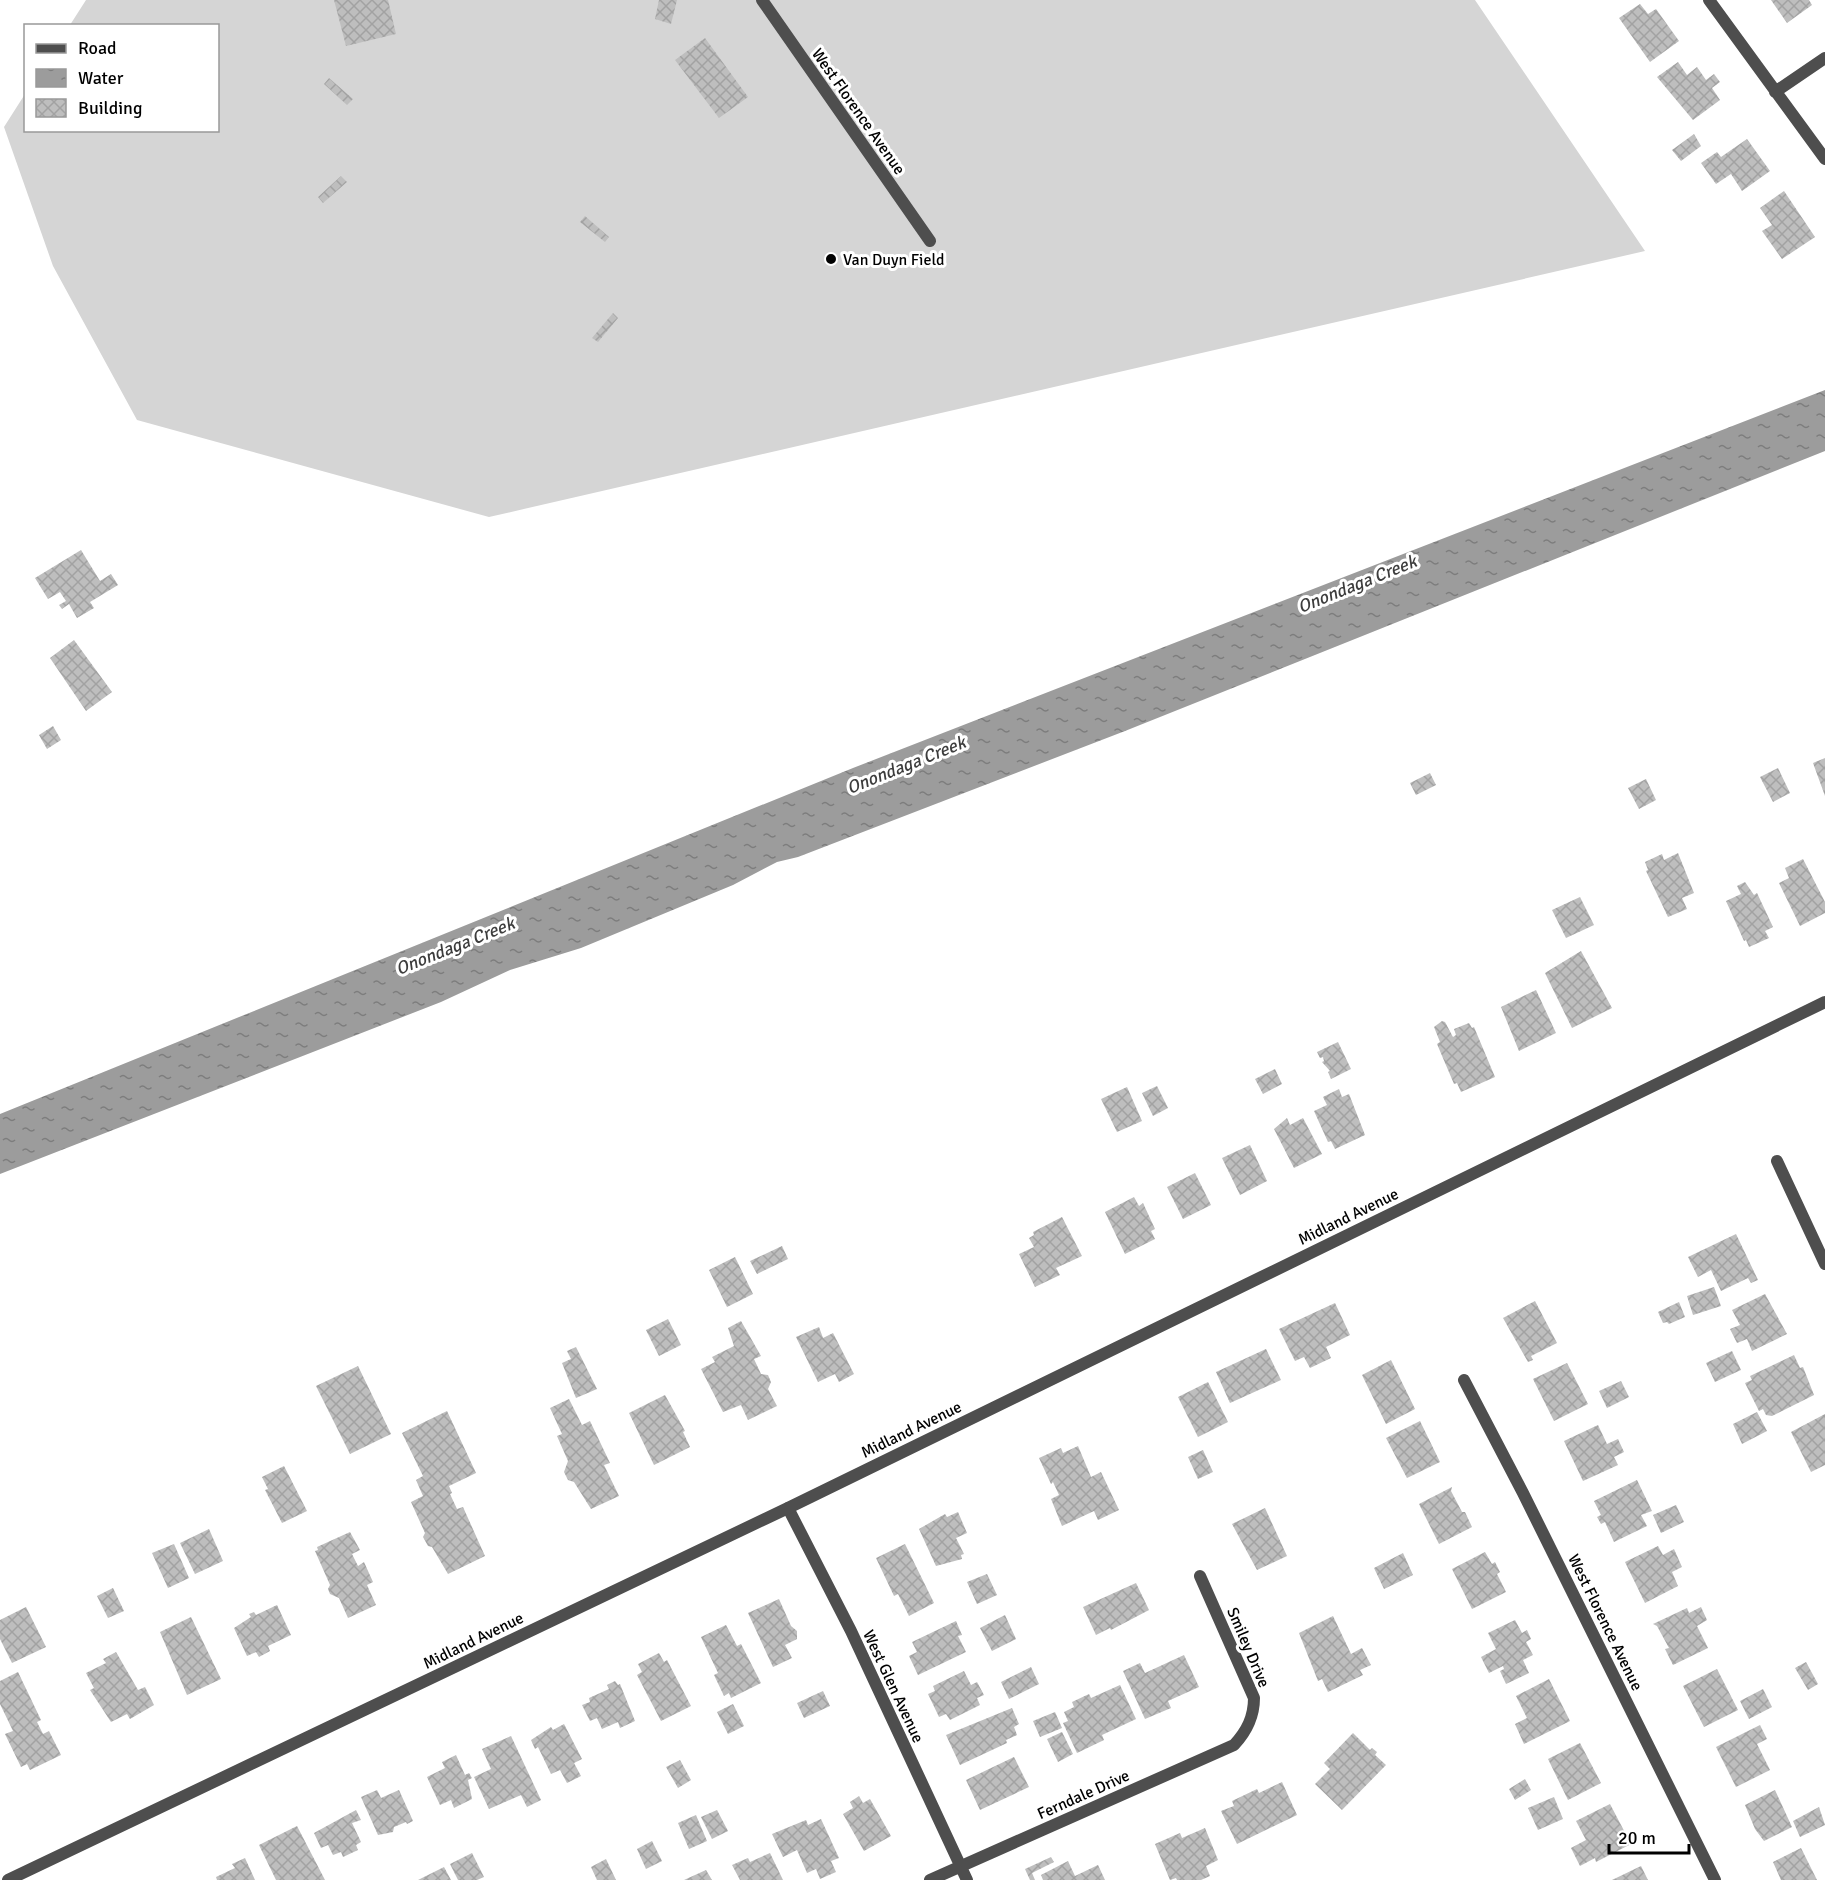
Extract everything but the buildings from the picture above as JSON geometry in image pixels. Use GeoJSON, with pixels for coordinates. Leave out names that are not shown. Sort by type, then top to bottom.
{"type":"FeatureCollection","features":[{"type":"Feature","properties":{"kind":"street","name":"West Florence Avenue"},"geometry":{"type":"LineString","coordinates":[[762,0],[930,241]]}},
{"type":"Feature","properties":{"kind":"street"},"geometry":{"type":"LineString","coordinates":[[1710,0],[1825,159]]}},
{"type":"Feature","properties":{"kind":"street"},"geometry":{"type":"LineString","coordinates":[[1775,92],[1825,58]]}},
{"type":"Feature","properties":{"kind":"street","name":"Midland Avenue"},"geometry":{"type":"LineString","coordinates":[[8,1880],[788,1508],[1825,1002]]}},
{"type":"Feature","properties":{"kind":"street"},"geometry":{"type":"LineString","coordinates":[[1777,1161],[1825,1264]]}},
{"type":"Feature","properties":{"kind":"street","name":"West Florence Avenue"},"geometry":{"type":"LineString","coordinates":[[1464,1380],[1523,1493],[1715,1880]]}},
{"type":"Feature","properties":{"kind":"street","name":"West Glen Avenue"},"geometry":{"type":"LineString","coordinates":[[788,1508],[851,1631],[967,1880]]}},
{"type":"Feature","properties":{"kind":"street","name":"Smiley Drive"},"geometry":{"type":"LineString","coordinates":[[1200,1576],[1254,1698],[1254,1710],[1246,1733]]}},
{"type":"Feature","properties":{"kind":"street","name":"Ferndale Drive"},"geometry":{"type":"LineString","coordinates":[[930,1880],[1234,1745],[1246,1733]]}},
{"type":"Feature","properties":{"kind":"shaded area","name":"Van Duyn Field"},"geometry":{"type":"Polygon","coordinates":[[[86,0],[1475,0],[1645,251],[489,517],[137,420],[53,266],[4,127],[24,96],[24,132],[219,132],[219,24],[71,24],[86,0]]]}},
{"type":"Feature","properties":{"kind":"water","name":"Onondaga Creek"},"geometry":{"type":"Polygon","coordinates":[[[1825,390],[1825,451],[1125,731],[798,857],[777,862],[733,885],[581,948],[510,970],[441,1002],[0,1174],[0,1114],[853,768],[1825,390]]]}},
{"type":"Feature","properties":{"kind":"place","name":"Van Duyn Field"},"geometry":{"type":"Point","coordinates":[831,259]}}]}
